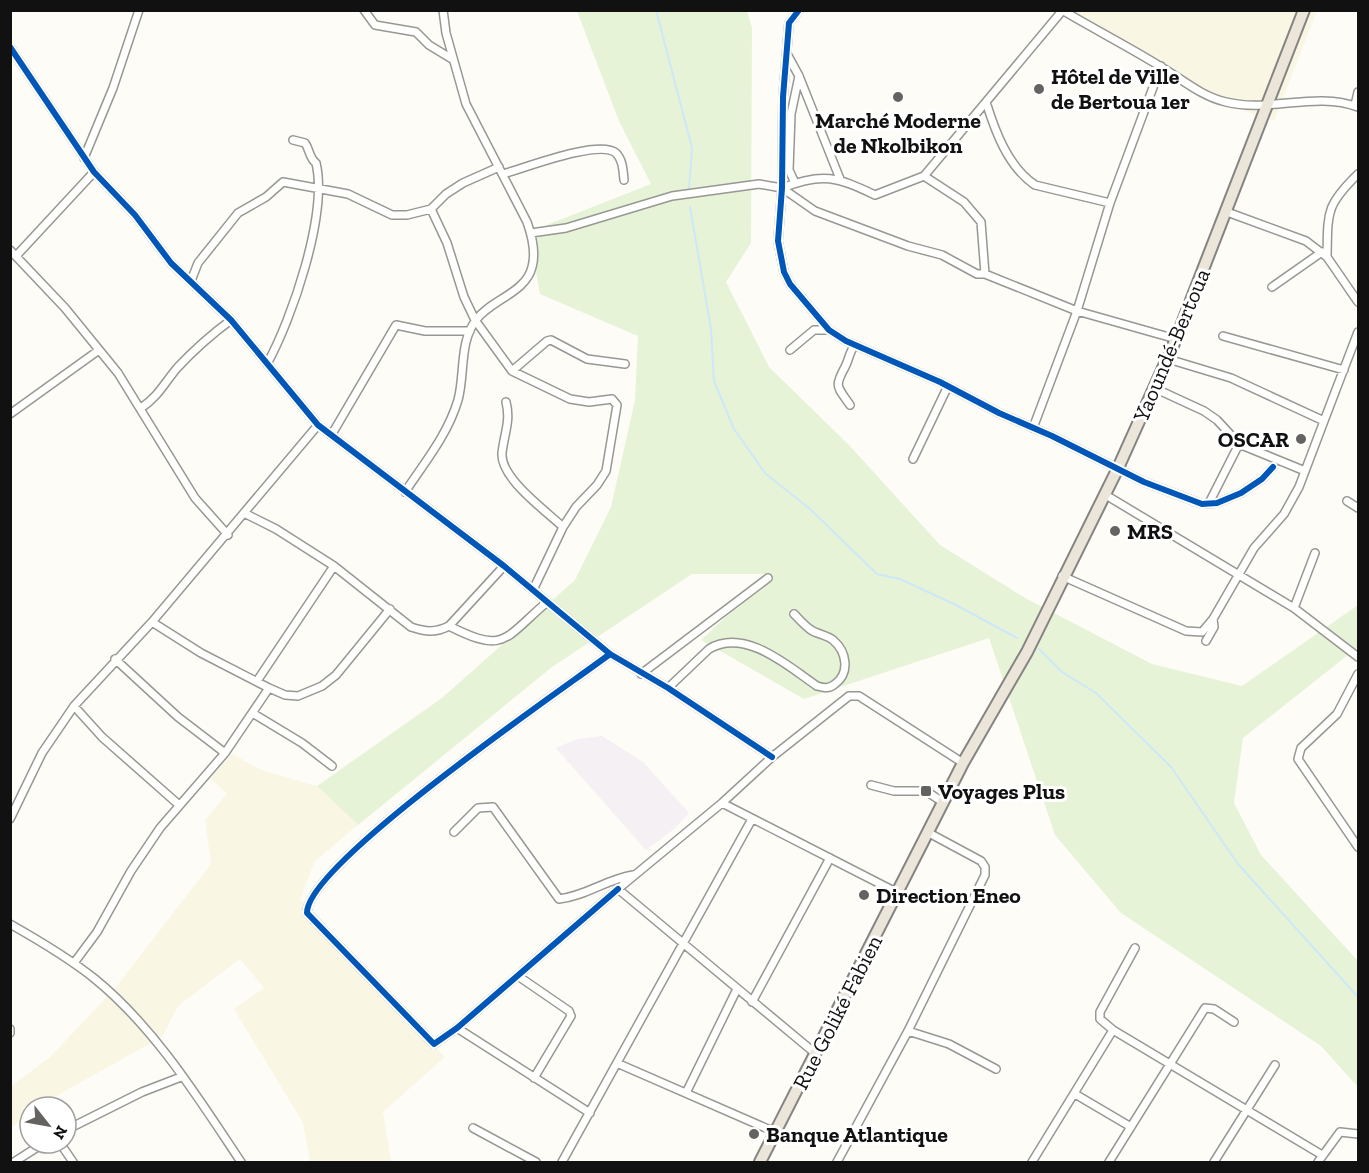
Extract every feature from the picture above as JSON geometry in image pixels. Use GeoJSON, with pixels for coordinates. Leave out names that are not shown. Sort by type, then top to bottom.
{"type":"FeatureCollection","features":[{"type":"Feature","properties":{"kind":"highway","name":"Yaoundé-Bertoua"},"geometry":{"type":"LineString","coordinates":[[1015,670],[1027,652],[1062,576],[1118,468],[1168,359],[1304,10]]}},
{"type":"Feature","properties":{"kind":"highway","name":"Rue Goliké Fabien"},"geometry":{"type":"LineString","coordinates":[[760,1162],[963,763],[1015,670]]}},
{"type":"Feature","properties":{"kind":"street"},"geometry":{"type":"LineString","coordinates":[[84,158],[113,88],[139,10]]}},
{"type":"Feature","properties":{"kind":"street"},"geometry":{"type":"LineString","coordinates":[[364,10],[369,21],[375,25],[416,32],[429,45],[452,59]]}},
{"type":"Feature","properties":{"kind":"street"},"geometry":{"type":"LineString","coordinates":[[405,492],[449,424],[458,398],[470,331],[475,320],[528,277],[533,267],[531,233],[466,104],[452,59],[443,10]]}},
{"type":"Feature","properties":{"kind":"street"},"geometry":{"type":"LineString","coordinates":[[799,10],[789,23],[786,53],[778,241],[784,272],[813,315],[829,330],[855,345],[1118,468],[1202,504],[1217,503],[1241,493],[1262,479],[1273,467]]}},
{"type":"Feature","properties":{"kind":"street"},"geometry":{"type":"LineString","coordinates":[[782,189],[795,183],[822,177],[840,179],[875,195],[924,176],[1062,10],[1161,66],[1206,96],[1228,103],[1268,104],[1315,99],[1357,106],[1359,92]]}},
{"type":"Feature","properties":{"kind":"street"},"geometry":{"type":"LineString","coordinates":[[10,46],[94,172],[135,215],[171,262],[231,320],[318,425],[504,566],[610,654],[668,688],[772,757]]}},
{"type":"Feature","properties":{"kind":"street"},"geometry":{"type":"LineString","coordinates":[[786,53],[799,76],[840,179]]}},
{"type":"Feature","properties":{"kind":"street"},"geometry":{"type":"LineString","coordinates":[[1033,428],[1077,311],[1110,203],[1161,66]]}},
{"type":"Feature","properties":{"kind":"street"},"geometry":{"type":"LineString","coordinates":[[795,183],[789,170],[791,114],[799,76]]}},
{"type":"Feature","properties":{"kind":"street"},"geometry":{"type":"LineString","coordinates":[[986,102],[994,131],[1026,180],[1041,187],[1110,203]]}},
{"type":"Feature","properties":{"kind":"street"},"geometry":{"type":"LineString","coordinates":[[267,364],[301,279],[320,187],[316,163],[312,160],[309,148],[306,143],[293,140]]}},
{"type":"Feature","properties":{"kind":"street"},"geometry":{"type":"LineString","coordinates":[[191,282],[198,263],[238,213],[266,197],[283,182],[320,187],[348,194],[392,215],[408,215],[431,209],[446,194],[463,183],[501,170],[587,150],[604,149],[615,152],[621,160],[624,180]]}},
{"type":"Feature","properties":{"kind":"street"},"geometry":{"type":"LineString","coordinates":[[94,172],[14,253],[99,350],[141,408],[195,498],[228,535]]}},
{"type":"Feature","properties":{"kind":"street"},"geometry":{"type":"LineString","coordinates":[[1324,255],[1329,211],[1333,201],[1359,174]]}},
{"type":"Feature","properties":{"kind":"street"},"geometry":{"type":"LineString","coordinates":[[924,176],[964,202],[981,222],[985,274]]}},
{"type":"Feature","properties":{"kind":"street"},"geometry":{"type":"LineString","coordinates":[[531,233],[566,228],[672,196],[759,184],[782,189],[814,211],[908,246],[942,255],[977,274],[985,274],[1077,311],[1176,339]]}},
{"type":"Feature","properties":{"kind":"street"},"geometry":{"type":"LineString","coordinates":[[431,209],[444,236],[464,297],[475,320],[512,371],[570,399],[616,401],[606,471],[563,527],[533,590]]}},
{"type":"Feature","properties":{"kind":"street"},"geometry":{"type":"LineString","coordinates":[[1227,212],[1306,241],[1324,255],[1359,302]]}},
{"type":"Feature","properties":{"kind":"street"},"geometry":{"type":"LineString","coordinates":[[1272,287],[1324,255]]}},
{"type":"Feature","properties":{"kind":"street"},"geometry":{"type":"LineString","coordinates":[[141,408],[160,394],[177,368],[193,352],[231,320]]}},
{"type":"Feature","properties":{"kind":"street"},"geometry":{"type":"LineString","coordinates":[[332,434],[396,325],[425,332],[470,331]]}},
{"type":"Feature","properties":{"kind":"street"},"geometry":{"type":"LineString","coordinates":[[790,350],[814,330],[829,330]]}},
{"type":"Feature","properties":{"kind":"street"},"geometry":{"type":"LineString","coordinates":[[1062,576],[1186,631],[1202,632],[1213,619],[1254,548],[1284,514],[1305,471],[1359,332]]}},
{"type":"Feature","properties":{"kind":"street"},"geometry":{"type":"LineString","coordinates":[[1223,336],[1344,370]]}},
{"type":"Feature","properties":{"kind":"street"},"geometry":{"type":"LineString","coordinates":[[512,371],[551,340],[587,359],[625,364]]}},
{"type":"Feature","properties":{"kind":"street"},"geometry":{"type":"LineString","coordinates":[[850,405],[837,384],[837,377],[846,367],[855,345]]}},
{"type":"Feature","properties":{"kind":"street"},"geometry":{"type":"LineString","coordinates":[[10,414],[99,350]]}},
{"type":"Feature","properties":{"kind":"street"},"geometry":{"type":"LineString","coordinates":[[1168,359],[1232,378],[1324,421]]}},
{"type":"Feature","properties":{"kind":"street"},"geometry":{"type":"LineString","coordinates":[[913,459],[947,388]]}},
{"type":"Feature","properties":{"kind":"street"},"geometry":{"type":"LineString","coordinates":[[1155,388],[1204,411],[1217,420],[1239,444],[1305,471]]}},
{"type":"Feature","properties":{"kind":"street"},"geometry":{"type":"LineString","coordinates":[[506,402],[509,418],[502,453],[503,467],[515,482],[563,527]]}},
{"type":"Feature","properties":{"kind":"street"},"geometry":{"type":"LineString","coordinates":[[10,819],[42,753],[74,706],[228,535],[318,425]]}},
{"type":"Feature","properties":{"kind":"street"},"geometry":{"type":"LineString","coordinates":[[1209,503],[1239,444]]}},
{"type":"Feature","properties":{"kind":"street"},"geometry":{"type":"LineString","coordinates":[[1104,494],[1237,576],[1294,608],[1359,657]]}},
{"type":"Feature","properties":{"kind":"street"},"geometry":{"type":"LineString","coordinates":[[1347,501],[1359,508]]}},
{"type":"Feature","properties":{"kind":"street"},"geometry":{"type":"LineString","coordinates":[[246,514],[276,529],[334,566],[411,627],[425,632],[438,631],[448,626],[504,566]]}},
{"type":"Feature","properties":{"kind":"street"},"geometry":{"type":"LineString","coordinates":[[1294,608],[1315,553]]}},
{"type":"Feature","properties":{"kind":"street"},"geometry":{"type":"LineString","coordinates":[[256,681],[334,566]]}},
{"type":"Feature","properties":{"kind":"street"},"geometry":{"type":"LineString","coordinates":[[641,674],[768,578]]}},
{"type":"Feature","properties":{"kind":"street"},"geometry":{"type":"LineString","coordinates":[[448,626],[477,640],[497,642],[508,636],[547,602]]}},
{"type":"Feature","properties":{"kind":"street"},"geometry":{"type":"LineString","coordinates":[[152,622],[201,652],[269,688],[285,695],[298,696],[322,686],[336,675],[390,609]]}},
{"type":"Feature","properties":{"kind":"street"},"geometry":{"type":"LineString","coordinates":[[668,688],[716,644],[741,643],[764,651],[817,686],[832,687],[844,676],[846,668],[842,653],[832,640],[811,630],[794,614]]}},
{"type":"Feature","properties":{"kind":"street"},"geometry":{"type":"LineString","coordinates":[[1206,641],[1214,627],[1213,619]]}},
{"type":"Feature","properties":{"kind":"street"},"geometry":{"type":"LineString","coordinates":[[610,654],[404,807],[332,870],[307,909],[313,922],[342,948],[430,1043],[437,1043],[457,1028],[633,875],[722,803],[772,757],[854,694],[963,763]]}},
{"type":"Feature","properties":{"kind":"street"},"geometry":{"type":"LineString","coordinates":[[115,659],[178,717],[225,753]]}},
{"type":"Feature","properties":{"kind":"street"},"geometry":{"type":"LineString","coordinates":[[1359,674],[1337,714],[1298,753],[1298,759],[1359,847]]}},
{"type":"Feature","properties":{"kind":"street"},"geometry":{"type":"LineString","coordinates":[[74,963],[97,932],[131,871],[178,804],[225,753],[254,714],[269,688]]}},
{"type":"Feature","properties":{"kind":"street"},"geometry":{"type":"LineString","coordinates":[[74,706],[102,736],[178,804]]}},
{"type":"Feature","properties":{"kind":"street"},"geometry":{"type":"LineString","coordinates":[[254,714],[302,743],[332,766]]}},
{"type":"Feature","properties":{"kind":"street"},"geometry":{"type":"LineString","coordinates":[[871,785],[894,791],[926,791],[944,803]]}},
{"type":"Feature","properties":{"kind":"street"},"geometry":{"type":"LineString","coordinates":[[722,803],[898,893]]}},
{"type":"Feature","properties":{"kind":"street"},"geometry":{"type":"LineString","coordinates":[[454,832],[478,808],[493,807],[559,899],[574,897],[617,877],[633,875]]}},
{"type":"Feature","properties":{"kind":"street"},"geometry":{"type":"LineString","coordinates":[[562,1162],[619,1064],[682,944],[752,819]]}},
{"type":"Feature","properties":{"kind":"street"},"geometry":{"type":"LineString","coordinates":[[837,1162],[908,1031],[985,875],[985,867],[981,861],[929,833]]}},
{"type":"Feature","properties":{"kind":"street"},"geometry":{"type":"LineString","coordinates":[[752,1002],[830,858]]}},
{"type":"Feature","properties":{"kind":"street"},"geometry":{"type":"LineString","coordinates":[[618,889],[816,1054]]}},
{"type":"Feature","properties":{"kind":"street"},"geometry":{"type":"LineString","coordinates":[[10,924],[74,963],[123,1005],[181,1077],[241,1162]]}},
{"type":"Feature","properties":{"kind":"street"},"geometry":{"type":"LineString","coordinates":[[1135,948],[1100,1012],[1100,1019],[1104,1025],[1246,1110],[1320,1159],[1340,1132],[1359,1134]]}},
{"type":"Feature","properties":{"kind":"street"},"geometry":{"type":"LineString","coordinates":[[518,976],[569,1011],[571,1016],[534,1078]]}},
{"type":"Feature","properties":{"kind":"street"},"geometry":{"type":"LineString","coordinates":[[686,1093],[737,989]]}},
{"type":"Feature","properties":{"kind":"street"},"geometry":{"type":"LineString","coordinates":[[1108,1162],[1205,1008],[1214,1009],[1234,1022]]}},
{"type":"Feature","properties":{"kind":"street"},"geometry":{"type":"LineString","coordinates":[[457,1028],[590,1113]]}},
{"type":"Feature","properties":{"kind":"street"},"geometry":{"type":"LineString","coordinates":[[1035,1162],[1113,1030]]}},
{"type":"Feature","properties":{"kind":"street"},"geometry":{"type":"LineString","coordinates":[[908,1031],[949,1044],[996,1069]]}},
{"type":"Feature","properties":{"kind":"street"},"geometry":{"type":"LineString","coordinates":[[619,1064],[776,1132]]}},
{"type":"Feature","properties":{"kind":"street"},"geometry":{"type":"LineString","coordinates":[[1214,1162],[1275,1065]]}},
{"type":"Feature","properties":{"kind":"street"},"geometry":{"type":"LineString","coordinates":[[78,1124],[142,1092],[181,1077]]}},
{"type":"Feature","properties":{"kind":"street"},"geometry":{"type":"LineString","coordinates":[[1075,1094],[1131,1127]]}},
{"type":"Feature","properties":{"kind":"street"},"geometry":{"type":"LineString","coordinates":[[473,1128],[536,1162]]}},
{"type":"Feature","properties":{"kind":"street"},"geometry":{"type":"LineString","coordinates":[[231,1148],[232,1162]]}},
{"type":"Feature","properties":{"kind":"shaded area"},"geometry":{"type":"Polygon","coordinates":[[[1055,11],[1317,11],[1274,121],[1206,98],[1055,11]]]}},
{"type":"Feature","properties":{"kind":"shaded area"},"geometry":{"type":"Polygon","coordinates":[[[602,736],[643,762],[689,813],[674,829],[646,850],[556,748],[577,739],[602,736]]]}},
{"type":"Feature","properties":{"kind":"shaded area"},"geometry":{"type":"Polygon","coordinates":[[[232,754],[261,770],[317,786],[358,825],[315,861],[300,899],[445,1057],[383,1112],[391,1162],[310,1162],[303,1123],[234,1009],[264,988],[240,959],[178,1006],[162,1037],[59,1095],[18,1095],[18,1123],[11,1128],[10,1087],[50,1057],[116,987],[211,864],[205,820],[227,794],[210,778],[232,754]]]}},
{"type":"Feature","properties":{"kind":"green space"},"geometry":{"type":"Polygon","coordinates":[[[577,11],[747,11],[752,28],[751,243],[726,282],[769,367],[849,445],[940,545],[1027,599],[1152,664],[1242,686],[1358,605],[1358,647],[1243,738],[1234,803],[1261,855],[1358,961],[1358,1087],[1321,1046],[1121,913],[1055,835],[989,638],[804,699],[701,640],[772,574],[692,574],[552,667],[358,825],[317,786],[442,698],[575,580],[611,507],[635,400],[638,336],[540,294],[529,232],[651,184],[619,121],[577,11]]]}},
{"type":"Feature","properties":{"kind":"waterway"},"geometry":{"type":"LineString","coordinates":[[656,10],[692,148],[689,189]]}},
{"type":"Feature","properties":{"kind":"waterway"},"geometry":{"type":"LineString","coordinates":[[690,207],[711,329],[714,381],[734,429],[765,473],[810,509],[877,574],[900,579],[956,605],[1017,638]]}},
{"type":"Feature","properties":{"kind":"waterway"},"geometry":{"type":"LineString","coordinates":[[1039,649],[1062,672],[1096,693],[1171,767],[1238,864],[1358,997]]}},
{"type":"Feature","properties":{"kind":"cycle path"},"geometry":{"type":"LineString","coordinates":[[799,10],[789,23],[783,97],[782,188],[778,241],[784,272],[790,284],[829,330],[846,341],[940,382],[999,413],[1052,436],[1144,482],[1202,504],[1217,503],[1241,493],[1262,479],[1273,467]]}},
{"type":"Feature","properties":{"kind":"cycle path"},"geometry":{"type":"LineString","coordinates":[[10,47],[94,172],[135,215],[171,263],[231,320],[318,425],[504,566],[610,654],[668,688],[772,757]]}},
{"type":"Feature","properties":{"kind":"cycle path"},"geometry":{"type":"LineString","coordinates":[[610,654],[493,739],[390,819],[347,857],[318,889],[307,913],[434,1044],[457,1028],[618,889]]}},
{"type":"Feature","properties":{"kind":"place","name":"Hôtel de Ville de Bertoua 1er"},"geometry":{"type":"Point","coordinates":[1039,89]}},
{"type":"Feature","properties":{"kind":"place","name":"Marché Moderne de Nkolbikon"},"geometry":{"type":"Point","coordinates":[898,97]}},
{"type":"Feature","properties":{"kind":"place","name":"OSCAR"},"geometry":{"type":"Point","coordinates":[1301,439]}},
{"type":"Feature","properties":{"kind":"place","name":"MRS"},"geometry":{"type":"Point","coordinates":[1115,531]}},
{"type":"Feature","properties":{"kind":"place","name":"Voyages Plus"},"geometry":{"type":"Point","coordinates":[926,791]}},
{"type":"Feature","properties":{"kind":"place","name":"Direction Eneo"},"geometry":{"type":"Point","coordinates":[864,895]}},
{"type":"Feature","properties":{"kind":"place","name":"Banque Atlantique"},"geometry":{"type":"Point","coordinates":[754,1134]}}]}
